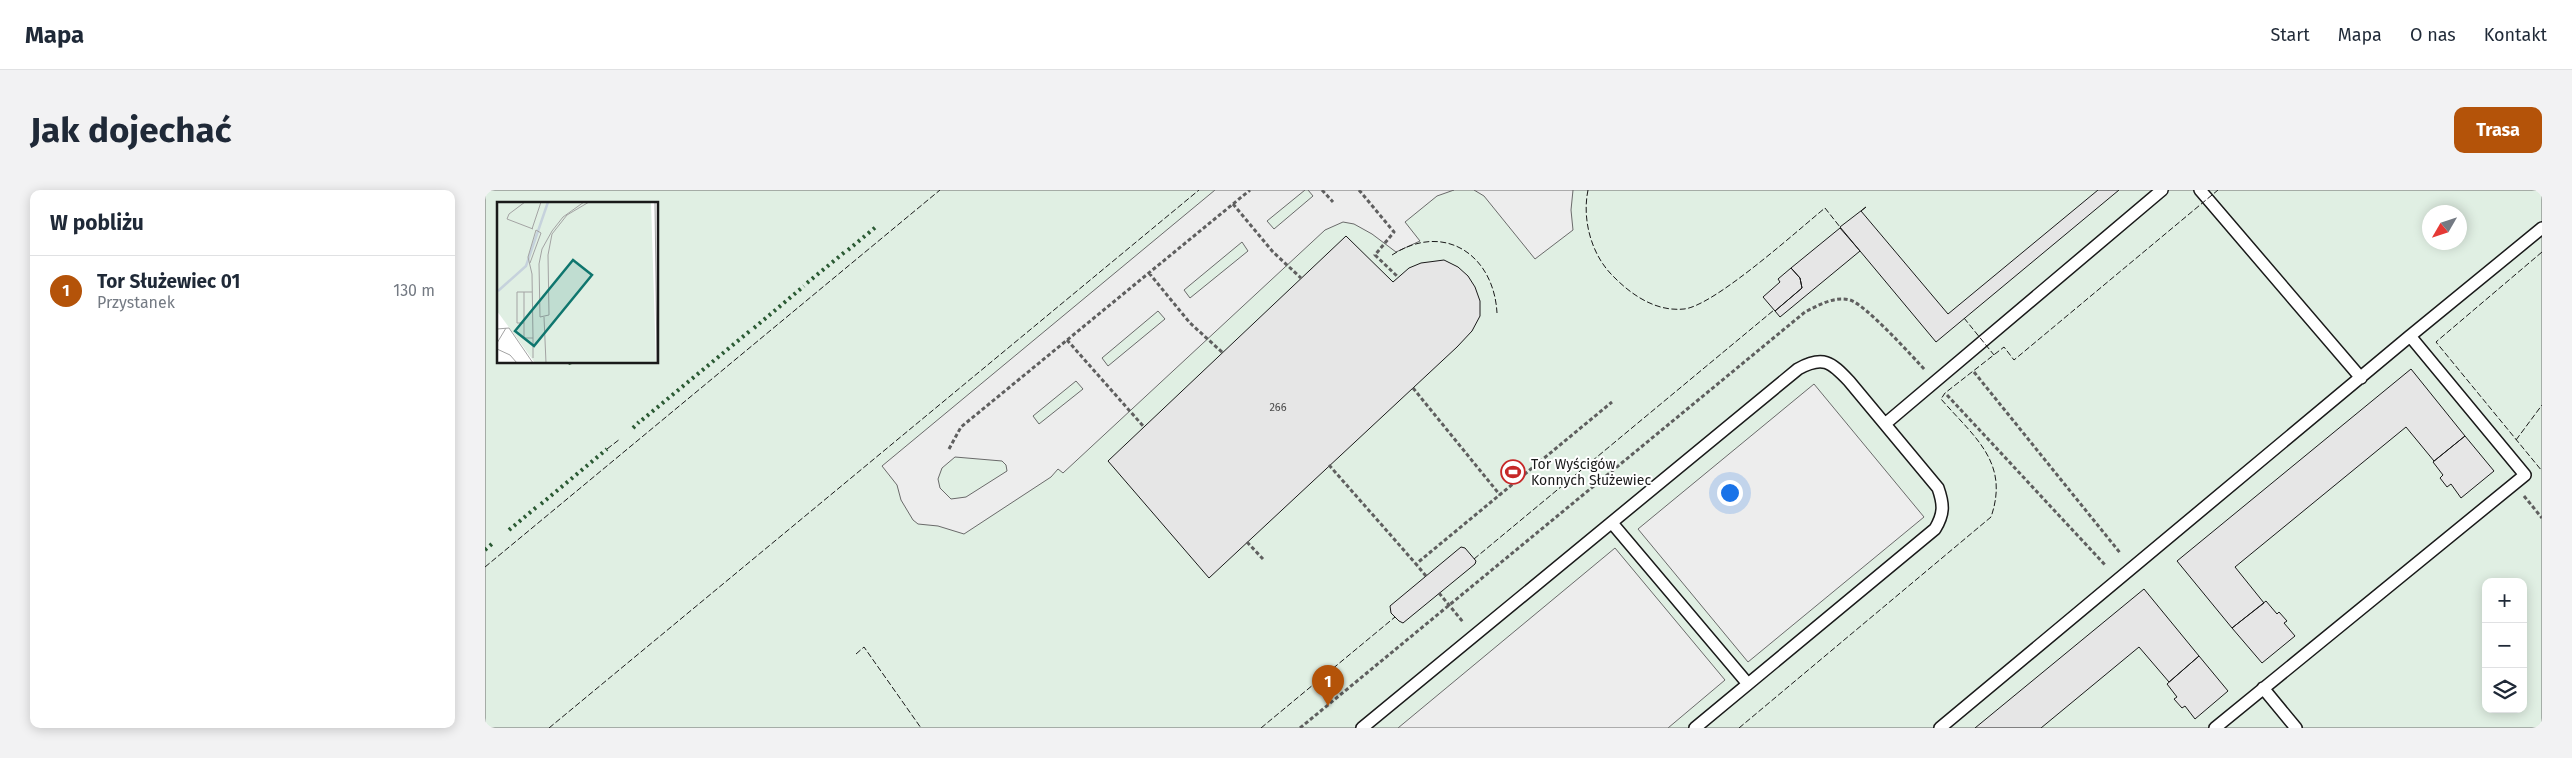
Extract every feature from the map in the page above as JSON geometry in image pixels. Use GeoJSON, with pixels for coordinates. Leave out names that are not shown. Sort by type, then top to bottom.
{"type":"FeatureCollection","features":[{"type":"Feature","properties":{"kind":"lane"},"geometry":{"type":"LineString","coordinates":[[1885,424],[2162,190]]}},
{"type":"Feature","properties":{"kind":"lane"},"geometry":{"type":"LineString","coordinates":[[2200,190],[2361,378]]}},
{"type":"Feature","properties":{"kind":"lane"},"geometry":{"type":"LineString","coordinates":[[1940,728],[2542,228]]}},
{"type":"Feature","properties":{"kind":"lane"},"geometry":{"type":"LineString","coordinates":[[2215,728],[2525,475],[2410,336]]}},
{"type":"Feature","properties":{"kind":"lane"},"geometry":{"type":"LineString","coordinates":[[1362,728],[1798,369],[1811,362],[1824,361],[1837,369],[1939,488],[1943,502],[1943,516],[1935,529],[1695,728]]}},
{"type":"Feature","properties":{"kind":"lane"},"geometry":{"type":"LineString","coordinates":[[1613,523],[1749,684]]}},
{"type":"Feature","properties":{"kind":"lane"},"geometry":{"type":"LineString","coordinates":[[2263,688],[2296,728]]}},
{"type":"Feature","properties":{"kind":"path"},"geometry":{"type":"LineString","coordinates":[[949,449],[961,427],[1250,190]]}},
{"type":"Feature","properties":{"kind":"path"},"geometry":{"type":"LineString","coordinates":[[1322,190],[1333,202]]}},
{"type":"Feature","properties":{"kind":"path"},"geometry":{"type":"LineString","coordinates":[[1359,190],[1394,232],[1375,254],[1399,277]]}},
{"type":"Feature","properties":{"kind":"path"},"geometry":{"type":"LineString","coordinates":[[1233,204],[1273,252],[1301,278]]}},
{"type":"Feature","properties":{"kind":"path"},"geometry":{"type":"LineString","coordinates":[[1149,273],[1191,322],[1223,353]]}},
{"type":"Feature","properties":{"kind":"path"},"geometry":{"type":"LineString","coordinates":[[1300,728],[1805,312],[1835,300],[1851,301],[1898,339],[1935,382],[2118,580]]}},
{"type":"Feature","properties":{"kind":"path"},"geometry":{"type":"LineString","coordinates":[[1067,340],[1144,427]]}},
{"type":"Feature","properties":{"kind":"path"},"geometry":{"type":"LineString","coordinates":[[1973,371],[2132,568]]}},
{"type":"Feature","properties":{"kind":"path"},"geometry":{"type":"LineString","coordinates":[[1413,388],[1500,495]]}},
{"type":"Feature","properties":{"kind":"path"},"geometry":{"type":"LineString","coordinates":[[1416,564],[1612,402]]}},
{"type":"Feature","properties":{"kind":"path"},"geometry":{"type":"LineString","coordinates":[[1329,465],[1425,576]]}},
{"type":"Feature","properties":{"kind":"path"},"geometry":{"type":"LineString","coordinates":[[2513,485],[2542,518]]}},
{"type":"Feature","properties":{"kind":"path"},"geometry":{"type":"LineString","coordinates":[[1247,542],[1263,559]]}},
{"type":"Feature","properties":{"kind":"path"},"geometry":{"type":"LineString","coordinates":[[1439,594],[1475,636]]}},
{"type":"Feature","properties":{"kind":"green space","name":"Tor Wyścigów Konnych Służewiec"},"geometry":{"type":"Polygon","coordinates":[[[485,190],[2542,190],[2542,728],[485,728],[485,190]]]}},
{"type":"Feature","properties":{"kind":"shaded area"},"geometry":{"type":"Polygon","coordinates":[[[1215,190],[1305,190],[1267,221],[1274,229],[1313,196],[1308,190],[1454,190],[1437,196],[1405,222],[1420,241],[1396,252],[1372,234],[1354,224],[1343,222],[1325,230],[1063,473],[1058,469],[1051,477],[964,534],[938,526],[918,524],[913,520],[901,500],[897,485],[882,466],[1215,190]],[[1242,242],[1184,290],[1190,298],[1248,251],[1242,242]],[[1158,311],[1102,358],[1108,366],[1165,319],[1158,311]],[[1076,381],[1033,416],[1039,424],[1083,389],[1076,381]],[[955,457],[942,468],[938,479],[940,488],[951,499],[966,497],[1007,471],[1006,465],[1002,461],[955,457]]]}},
{"type":"Feature","properties":{"kind":"shaded area"},"geometry":{"type":"Polygon","coordinates":[[[1474,190],[1573,190],[1571,210],[1573,230],[1535,259],[1484,196],[1474,190]]]}},
{"type":"Feature","properties":{"kind":"shaded area"},"geometry":{"type":"Polygon","coordinates":[[[1814,384],[1924,517],[1748,662],[1638,529],[1814,384]]]}},
{"type":"Feature","properties":{"kind":"shaded area"},"geometry":{"type":"Polygon","coordinates":[[[1615,548],[1725,680],[1668,728],[1398,728],[1615,548]]]}},
{"type":"Feature","properties":{"kind":"building"},"geometry":{"type":"Polygon","coordinates":[[[2098,190],[2119,190],[1936,342],[1840,227],[1866,207],[1861,211],[1948,314],[2098,190]]]}},
{"type":"Feature","properties":{"kind":"building"},"geometry":{"type":"Polygon","coordinates":[[[1840,228],[1860,251],[1780,317],[1775,311],[1802,288],[1800,278],[1791,268],[1840,228]]]}},
{"type":"Feature","properties":{"kind":"building"},"geometry":{"type":"Polygon","coordinates":[[[1346,236],[1393,282],[1409,268],[1421,263],[1444,260],[1458,267],[1468,276],[1475,287],[1480,301],[1480,316],[1472,331],[1457,347],[1209,578],[1108,461],[1346,236]]]}},
{"type":"Feature","properties":{"kind":"building"},"geometry":{"type":"Polygon","coordinates":[[[1791,268],[1800,278],[1802,288],[1775,311],[1763,297],[1780,282],[1778,279],[1791,268]]]}},
{"type":"Feature","properties":{"kind":"building"},"geometry":{"type":"Polygon","coordinates":[[[2411,369],[2465,436],[2434,461],[2406,427],[2235,567],[2264,603],[2232,628],[2177,561],[2411,369]]]}},
{"type":"Feature","properties":{"kind":"building"},"geometry":{"type":"Polygon","coordinates":[[[2465,436],[2494,471],[2461,498],[2451,484],[2447,487],[2440,478],[2443,475],[2433,462],[2465,436]]]}},
{"type":"Feature","properties":{"kind":"building"},"geometry":{"type":"Polygon","coordinates":[[[1461,547],[1465,548],[1476,561],[1475,564],[1403,623],[1399,621],[1391,613],[1390,606],[1461,547]]]}},
{"type":"Feature","properties":{"kind":"building"},"geometry":{"type":"Polygon","coordinates":[[[2144,589],[2199,656],[2169,682],[2139,647],[2041,728],[1975,728],[2144,589]]]}},
{"type":"Feature","properties":{"kind":"building"},"geometry":{"type":"Polygon","coordinates":[[[2266,601],[2277,614],[2279,612],[2287,621],[2284,623],[2295,636],[2262,663],[2232,628],[2266,601]]]}},
{"type":"Feature","properties":{"kind":"building"},"geometry":{"type":"Polygon","coordinates":[[[2199,656],[2228,691],[2195,719],[2185,706],[2182,708],[2174,699],[2177,697],[2167,684],[2199,656]]]}},
{"type":"Feature","properties":{"kind":"hedge"},"geometry":{"type":"LineString","coordinates":[[848,250],[877,226]]}},
{"type":"Feature","properties":{"kind":"hedge"},"geometry":{"type":"LineString","coordinates":[[807,283],[846,251]]}},
{"type":"Feature","properties":{"kind":"hedge"},"geometry":{"type":"LineString","coordinates":[[754,328],[804,286]]}},
{"type":"Feature","properties":{"kind":"hedge"},"geometry":{"type":"LineString","coordinates":[[642,420],[751,330]]}},
{"type":"Feature","properties":{"kind":"hedge"},"geometry":{"type":"LineString","coordinates":[[633,428],[639,422]]}},
{"type":"Feature","properties":{"kind":"hedge"},"geometry":{"type":"LineString","coordinates":[[541,504],[607,449]]}},
{"type":"Feature","properties":{"kind":"hedge"},"geometry":{"type":"LineString","coordinates":[[509,530],[539,505]]}},
{"type":"Feature","properties":{"kind":"hedge"},"geometry":{"type":"LineString","coordinates":[[485,550],[493,543]]}},
{"type":"Feature","properties":{"kind":"fence"},"geometry":{"type":"LineString","coordinates":[[485,567],[940,190]]}},
{"type":"Feature","properties":{"kind":"fence"},"geometry":{"type":"LineString","coordinates":[[549,728],[1199,190]]}},
{"type":"Feature","properties":{"kind":"fence"},"geometry":{"type":"LineString","coordinates":[[1588,190],[1586,201],[1587,224],[1593,246],[1604,266],[1635,295],[1663,308],[1684,309],[1698,305],[1715,295],[1756,266],[1825,208],[1840,227]]}},
{"type":"Feature","properties":{"kind":"fence"},"geometry":{"type":"LineString","coordinates":[[1739,728],[1991,517],[1996,498],[1996,481],[1992,466],[1976,439],[1941,399],[1945,393],[2004,347],[2014,360],[2218,190]]}},
{"type":"Feature","properties":{"kind":"fence"},"geometry":{"type":"LineString","coordinates":[[1392,255],[1411,245],[1430,242],[1447,243],[1463,249],[1476,260],[1487,275],[1494,292],[1497,313]]}},
{"type":"Feature","properties":{"kind":"fence"},"geometry":{"type":"LineString","coordinates":[[2542,252],[2436,342],[2542,471]]}},
{"type":"Feature","properties":{"kind":"fence"},"geometry":{"type":"LineString","coordinates":[[1474,559],[1774,310]]}},
{"type":"Feature","properties":{"kind":"fence"},"geometry":{"type":"LineString","coordinates":[[1964,318],[1994,355]]}},
{"type":"Feature","properties":{"kind":"fence"},"geometry":{"type":"LineString","coordinates":[[2516,440],[2542,405]]}},
{"type":"Feature","properties":{"kind":"fence"},"geometry":{"type":"LineString","coordinates":[[607,449],[620,439]]}},
{"type":"Feature","properties":{"kind":"fence"},"geometry":{"type":"LineString","coordinates":[[1261,728],[1395,617]]}},
{"type":"Feature","properties":{"kind":"fence"},"geometry":{"type":"LineString","coordinates":[[856,654],[864,647],[921,728]]}},
{"type":"Feature","properties":{"kind":"place","name":"Tor Wyścigów Konnych Służewiec"},"geometry":{"type":"Point","coordinates":[1513,472]}},
{"type":"Feature","properties":{"kind":"place","name":"Tor Służewiec 01"},"geometry":{"type":"Point","coordinates":[1328,706]}}]}
